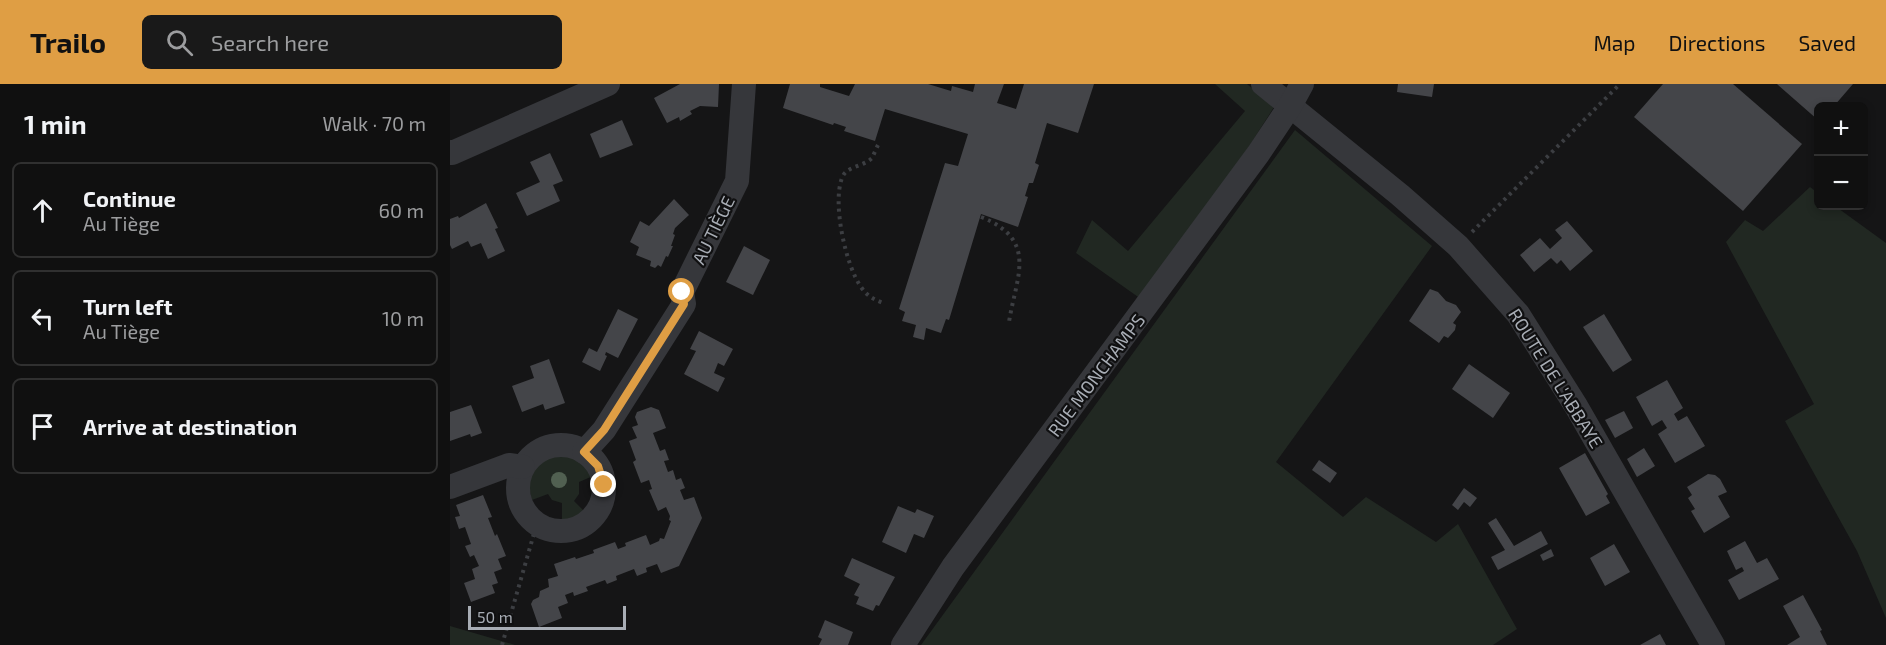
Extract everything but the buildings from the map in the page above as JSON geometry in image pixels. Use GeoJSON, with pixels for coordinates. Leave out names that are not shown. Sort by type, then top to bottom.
{"type":"FeatureCollection","features":[{"type":"Feature","properties":{"kind":"street"},"geometry":{"type":"LineString","coordinates":[[450,152],[608,84]]}},
{"type":"Feature","properties":{"kind":"street","name":"AU TIÈGE"},"geometry":{"type":"LineString","coordinates":[[584,452],[604,430],[684,304],[682,292],[737,181],[744,84]]}},
{"type":"Feature","properties":{"kind":"street","name":"ROUTE DE L'ABBAYE"},"geometry":{"type":"LineString","coordinates":[[1263,84],[1400,195],[1458,246],[1518,314],[1576,406],[1713,645]]}},
{"type":"Feature","properties":{"kind":"street","name":"RUE MONCHAMPS"},"geometry":{"type":"LineString","coordinates":[[903,645],[953,567],[1251,163],[1290,106],[1302,84]]}},
{"type":"Feature","properties":{"kind":"street"},"geometry":{"type":"LineString","coordinates":[[568,445],[584,452],[598,466],[604,485],[601,505],[589,521],[572,530],[552,530],[537,523],[522,506],[518,486],[523,467],[534,453],[550,446],[568,445]]}},
{"type":"Feature","properties":{"kind":"street"},"geometry":{"type":"LineString","coordinates":[[450,487],[509,465],[523,467]]}},
{"type":"Feature","properties":{"kind":"path"},"geometry":{"type":"LineString","coordinates":[[1458,246],[1620,84]]}},
{"type":"Feature","properties":{"kind":"path"},"geometry":{"type":"LineString","coordinates":[[878,145],[866,163],[845,172],[841,179],[838,220],[853,274],[861,288],[871,298],[883,303]]}},
{"type":"Feature","properties":{"kind":"path"},"geometry":{"type":"LineString","coordinates":[[981,217],[1003,229],[1012,239],[1019,254],[1021,266],[1019,280],[1009,322]]}},
{"type":"Feature","properties":{"kind":"path"},"geometry":{"type":"LineString","coordinates":[[502,645],[537,523]]}},
{"type":"Feature","properties":{"kind":"shaded area"},"geometry":{"type":"Polygon","coordinates":[[[1215,84],[1247,84],[1274,107],[1246,151],[1141,299],[1076,253],[1092,220],[1128,251],[1245,111],[1215,84]]]}},
{"type":"Feature","properties":{"kind":"shaded area"},"geometry":{"type":"Polygon","coordinates":[[[1295,130],[1432,246],[1276,462],[1343,517],[1366,497],[1436,542],[1458,524],[1517,629],[1493,645],[921,645],[1295,130]]]}},
{"type":"Feature","properties":{"kind":"shaded area"},"geometry":{"type":"Polygon","coordinates":[[[1810,187],[1814,190],[1814,210],[1841,210],[1886,243],[1886,618],[1857,551],[1785,421],[1814,404],[1726,242],[1745,220],[1763,231],[1810,187]]]}},
{"type":"Feature","properties":{"kind":"shaded area"},"geometry":{"type":"Polygon","coordinates":[[[562,454],[581,460],[593,476],[579,482],[579,494],[574,501],[584,511],[573,518],[562,520],[562,503],[552,500],[548,494],[532,500],[530,483],[531,476],[539,464],[562,454]]]}},
{"type":"Feature","properties":{"kind":"shaded area"},"geometry":{"type":"Polygon","coordinates":[[[450,626],[512,644],[515,645],[450,645],[450,626]]]}},
{"type":"Feature","properties":{"kind":"route"},"geometry":{"type":"LineString","coordinates":[[604,485],[598,466],[584,452],[604,430],[684,304],[682,292]]}}]}
